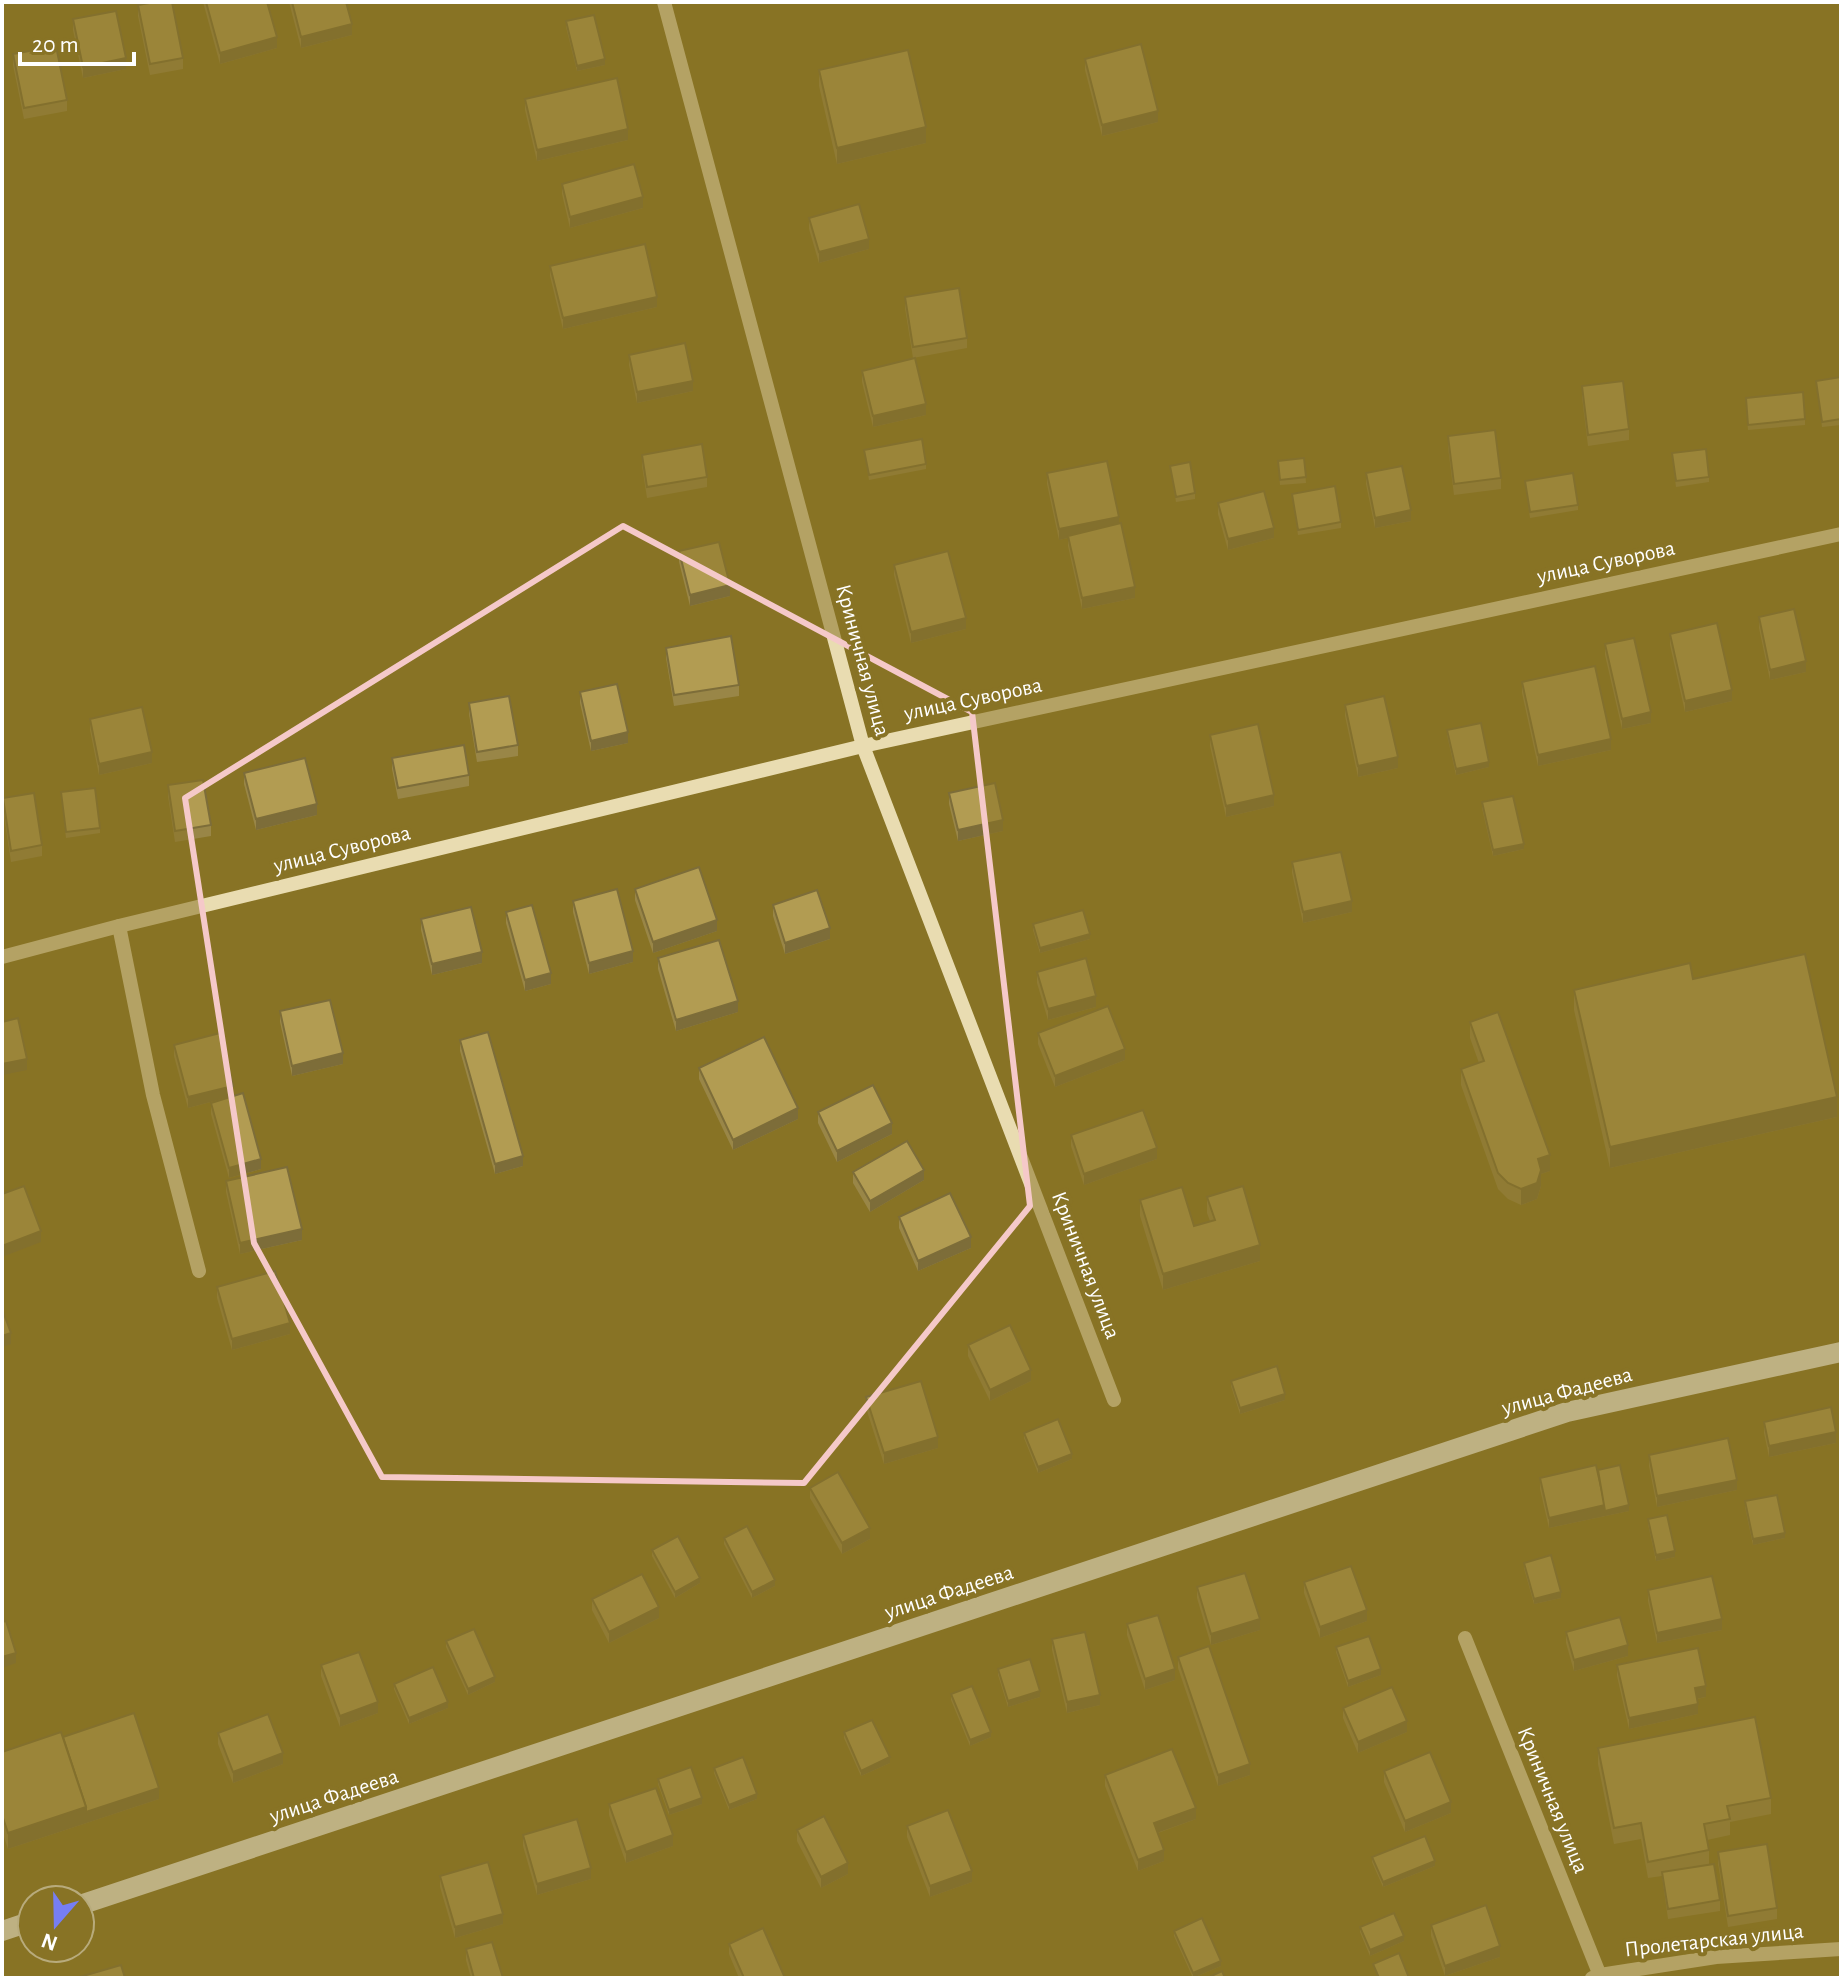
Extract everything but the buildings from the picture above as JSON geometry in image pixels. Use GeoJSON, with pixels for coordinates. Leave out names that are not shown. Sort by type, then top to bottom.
{"type":"FeatureCollection","features":[{"type":"Feature","properties":{"kind":"main road","name":"улица Фадеева"},"geometry":{"type":"LineString","coordinates":[[96,1900],[1567,1412],[1841,1352]]}},
{"type":"Feature","properties":{"kind":"street","name":"Криничная улица"},"geometry":{"type":"LineString","coordinates":[[664,2],[863,746],[1114,1400]]}},
{"type":"Feature","properties":{"kind":"street","name":"улица Суворова"},"geometry":{"type":"LineString","coordinates":[[2,957],[863,746],[1841,534]]}},
{"type":"Feature","properties":{"kind":"street"},"geometry":{"type":"LineString","coordinates":[[119,926],[153,1095],[199,1271]]}},
{"type":"Feature","properties":{"kind":"street","name":"Криничная улица"},"geometry":{"type":"LineString","coordinates":[[1465,1638],[1598,1977]]}},
{"type":"Feature","properties":{"kind":"street","name":"Пролетарская улица"},"geometry":{"type":"LineString","coordinates":[[1598,1977],[1716,1957],[1841,1949]]}},
{"type":"Feature","properties":{"kind":"highlighted area"},"geometry":{"type":"Polygon","coordinates":[[[623,526],[972,712],[1030,1206],[804,1483],[382,1477],[254,1243],[185,798],[623,526]]]}}]}
